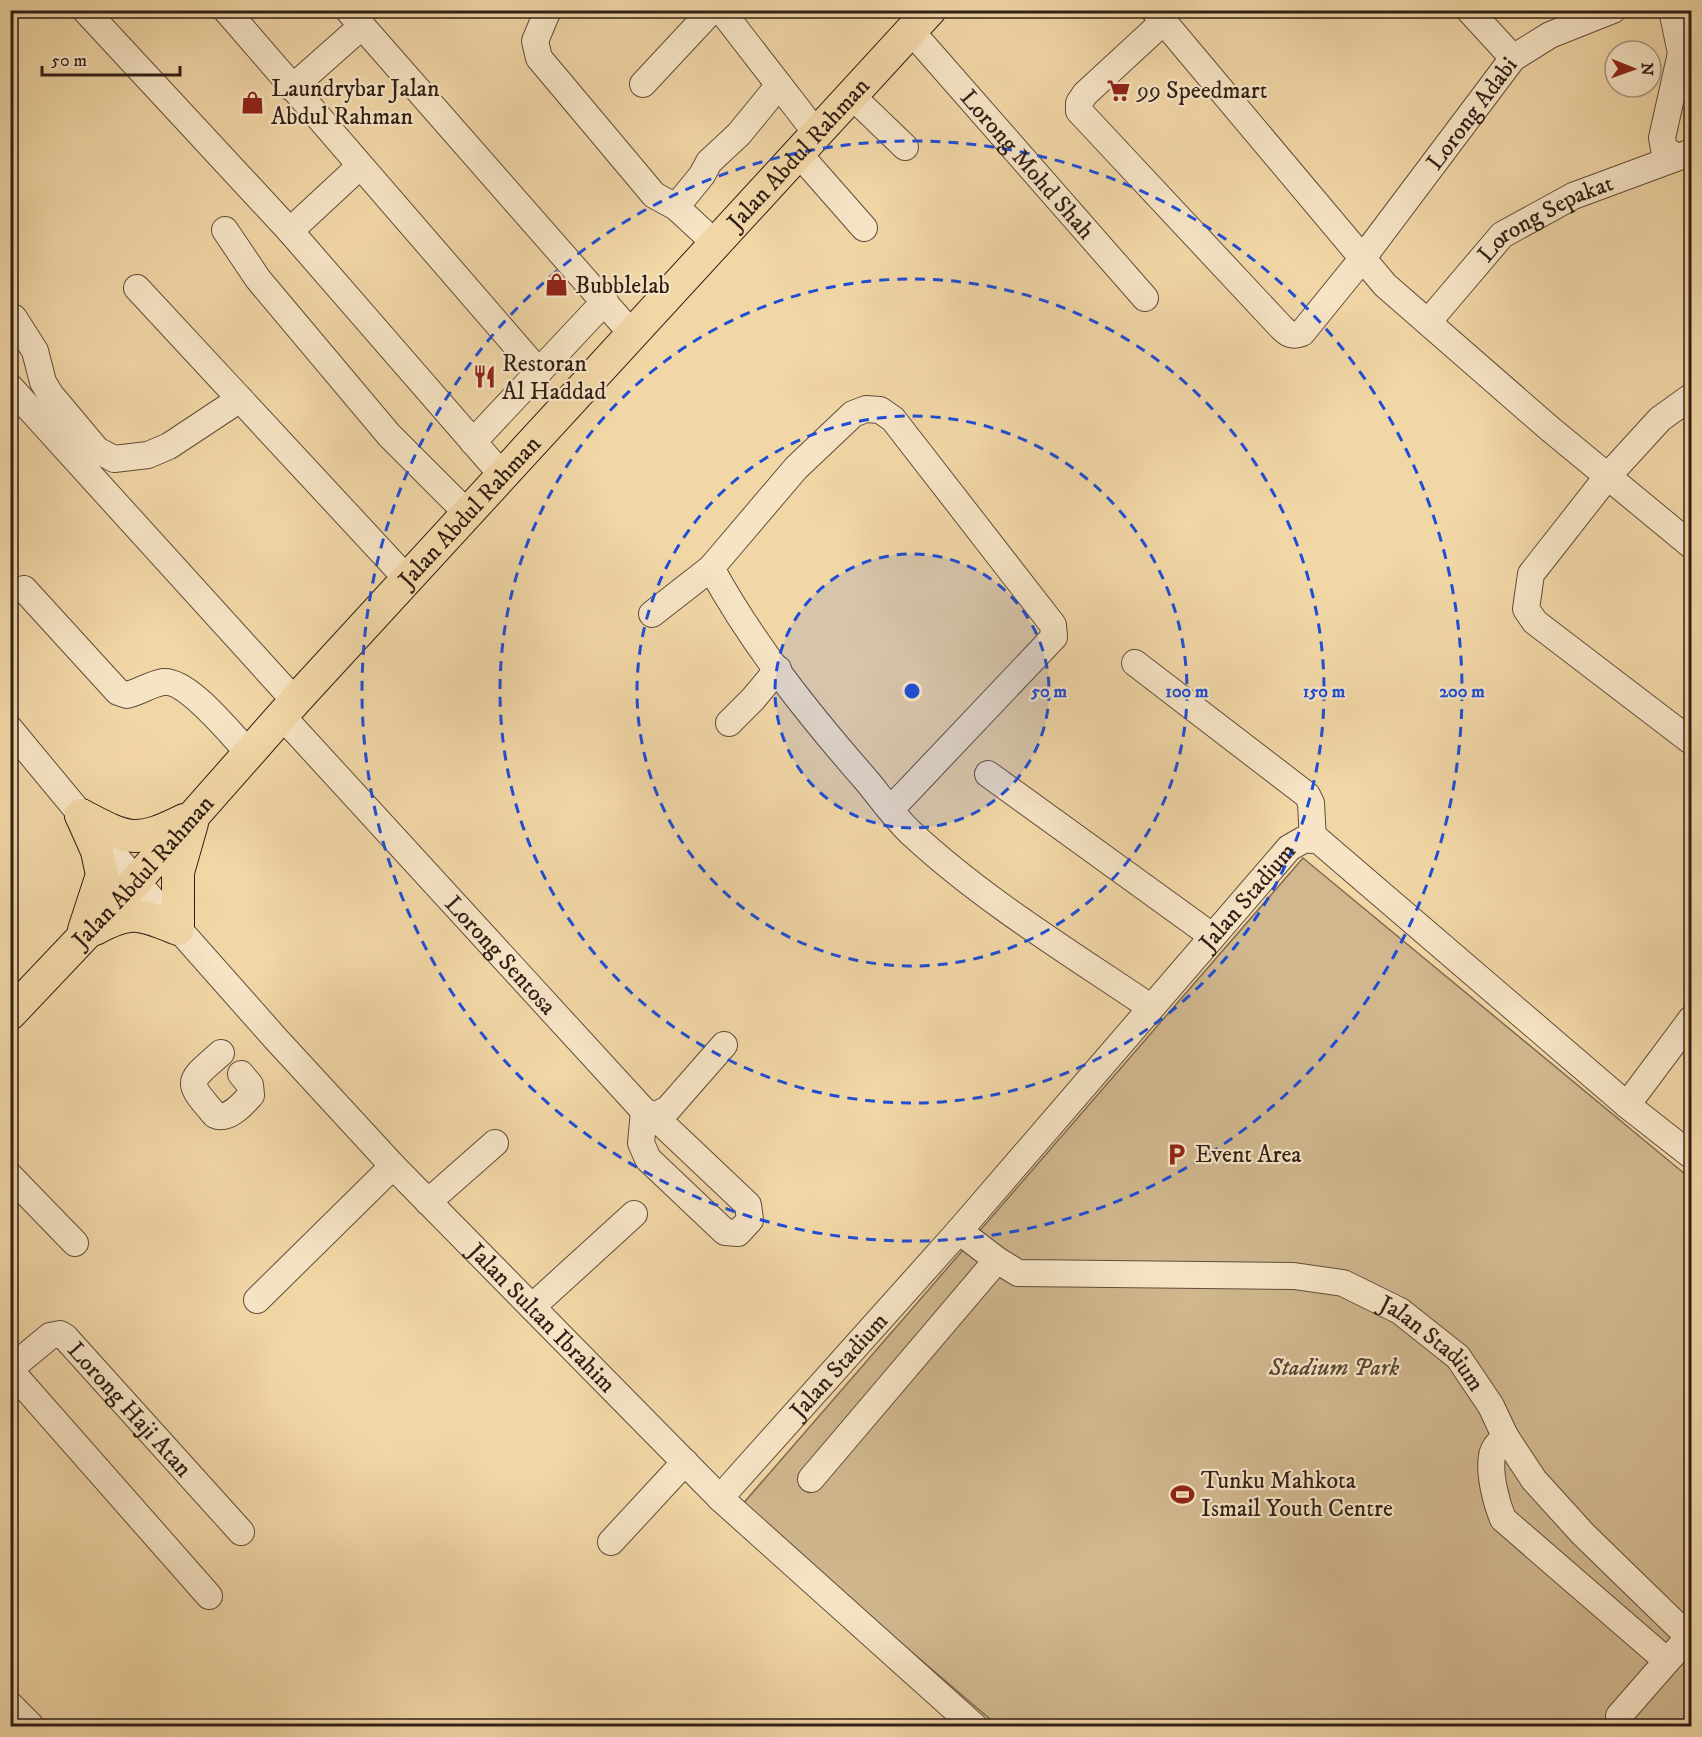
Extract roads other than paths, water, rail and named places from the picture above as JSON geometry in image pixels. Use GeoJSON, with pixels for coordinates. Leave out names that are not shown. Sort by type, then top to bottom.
{"type":"FeatureCollection","features":[{"type":"Feature","properties":{"kind":"main road","name":"Jalan Abdul Rahman"},"geometry":{"type":"LineString","coordinates":[[10,1014],[82,935],[136,881],[289,708],[920,21]]}},
{"type":"Feature","properties":{"kind":"main road"},"geometry":{"type":"LineString","coordinates":[[81,815],[113,832],[151,836],[193,816]]}},
{"type":"Feature","properties":{"kind":"main road"},"geometry":{"type":"LineString","coordinates":[[81,815],[97,851],[102,875],[82,935]]}},
{"type":"Feature","properties":{"kind":"main road"},"geometry":{"type":"LineString","coordinates":[[82,935],[125,915],[136,914],[178,928],[178,872],[193,816]]}},
{"type":"Feature","properties":{"kind":"street"},"geometry":{"type":"LineString","coordinates":[[226,10],[539,372]]}},
{"type":"Feature","properties":{"kind":"street"},"geometry":{"type":"LineString","coordinates":[[548,10],[535,41],[539,58],[654,195],[676,207],[716,244]]}},
{"type":"Feature","properties":{"kind":"street"},"geometry":{"type":"LineString","coordinates":[[643,84],[712,10]]}},
{"type":"Feature","properties":{"kind":"street"},"geometry":{"type":"LineString","coordinates":[[721,10],[779,85],[808,144],[864,228]]}},
{"type":"Feature","properties":{"kind":"street"},"geometry":{"type":"LineString","coordinates":[[1468,10],[1513,58]]}},
{"type":"Feature","properties":{"kind":"street","name":"Lorong Adabi"},"geometry":{"type":"LineString","coordinates":[[1159,16],[1085,94],[1079,103],[1079,111],[1288,334],[1302,333],[1362,259],[1513,58],[1550,35],[1613,10]]}},
{"type":"Feature","properties":{"kind":"street"},"geometry":{"type":"LineString","coordinates":[[1672,10],[1681,53],[1662,138],[1664,149],[1684,154]]}},
{"type":"Feature","properties":{"kind":"street"},"geometry":{"type":"LineString","coordinates":[[92,13],[290,231],[503,476]]}},
{"type":"Feature","properties":{"kind":"street"},"geometry":{"type":"LineString","coordinates":[[1159,16],[1385,285],[1607,477],[1692,546]]}},
{"type":"Feature","properties":{"kind":"street"},"geometry":{"type":"LineString","coordinates":[[292,87],[355,18],[633,335]]}},
{"type":"Feature","properties":{"kind":"street","name":"Lorong Mohd Shah"},"geometry":{"type":"LineString","coordinates":[[920,21],[1145,298]]}},
{"type":"Feature","properties":{"kind":"street"},"geometry":{"type":"LineString","coordinates":[[676,207],[702,175],[709,162],[739,134],[779,85]]}},
{"type":"Feature","properties":{"kind":"street"},"geometry":{"type":"LineString","coordinates":[[852,96],[904,147]]}},
{"type":"Feature","properties":{"kind":"street","name":"Lorong Sepakat"},"geometry":{"type":"LineString","coordinates":[[1428,322],[1502,235],[1573,196],[1684,154]]}},
{"type":"Feature","properties":{"kind":"street"},"geometry":{"type":"LineString","coordinates":[[290,231],[360,165]]}},
{"type":"Feature","properties":{"kind":"street"},"geometry":{"type":"LineString","coordinates":[[225,230],[253,272],[390,435],[468,514]]}},
{"type":"Feature","properties":{"kind":"street"},"geometry":{"type":"LineString","coordinates":[[137,288],[408,580]]}},
{"type":"Feature","properties":{"kind":"street"},"geometry":{"type":"LineString","coordinates":[[473,442],[605,301]]}},
{"type":"Feature","properties":{"kind":"street"},"geometry":{"type":"LineString","coordinates":[[14,318],[35,351],[43,382],[50,394],[97,450],[114,459],[148,455],[169,446],[240,399]]}},
{"type":"Feature","properties":{"kind":"street","name":"Lorong Sentosa"},"geometry":{"type":"LineString","coordinates":[[10,387],[289,708],[649,1114],[748,1205],[750,1220],[738,1233],[725,1232],[648,1159],[641,1143],[649,1114]]}},
{"type":"Feature","properties":{"kind":"street"},"geometry":{"type":"LineString","coordinates":[[1692,396],[1660,419],[1607,477],[1531,574],[1526,609],[1535,622],[1692,742]]}},
{"type":"Feature","properties":{"kind":"street"},"geometry":{"type":"LineString","coordinates":[[652,614],[711,568],[796,468],[853,414],[866,409],[880,411],[893,419],[1053,625],[1054,637],[891,809]]}},
{"type":"Feature","properties":{"kind":"street"},"geometry":{"type":"LineString","coordinates":[[711,568],[725,594],[834,744],[910,831],[1019,918],[1150,1007]]}},
{"type":"Feature","properties":{"kind":"street"},"geometry":{"type":"LineString","coordinates":[[24,589],[118,692],[127,695],[164,682],[175,684],[191,693],[249,753]]}},
{"type":"Feature","properties":{"kind":"street"},"geometry":{"type":"LineString","coordinates":[[1135,663],[1307,795],[1311,803],[1313,840]]}},
{"type":"Feature","properties":{"kind":"street"},"geometry":{"type":"LineString","coordinates":[[729,723],[778,669]]}},
{"type":"Feature","properties":{"kind":"street","name":"Jalan Sultan Ibrahim"},"geometry":{"type":"LineString","coordinates":[[10,729],[136,881],[393,1166],[720,1498],[973,1726]]}},
{"type":"Feature","properties":{"kind":"street"},"geometry":{"type":"LineString","coordinates":[[988,774],[1212,936]]}},
{"type":"Feature","properties":{"kind":"street","name":"Jalan Stadium"},"geometry":{"type":"LineString","coordinates":[[720,1498],[959,1231],[1289,848],[1303,840],[1317,839],[1627,1105],[1692,1156]]}},
{"type":"Feature","properties":{"kind":"street"},"geometry":{"type":"LineString","coordinates":[[1627,1105],[1692,1018]]}},
{"type":"Feature","properties":{"kind":"street"},"geometry":{"type":"LineString","coordinates":[[649,1114],[668,1109],[724,1045]]}},
{"type":"Feature","properties":{"kind":"street"},"geometry":{"type":"LineString","coordinates":[[220,1053],[195,1076],[192,1084],[194,1092],[215,1116],[224,1116],[242,1105],[251,1095],[249,1085],[241,1074]]}},
{"type":"Feature","properties":{"kind":"street"},"geometry":{"type":"LineString","coordinates":[[428,1202],[495,1143]]}},
{"type":"Feature","properties":{"kind":"street"},"geometry":{"type":"LineString","coordinates":[[257,1299],[393,1166]]}},
{"type":"Feature","properties":{"kind":"street"},"geometry":{"type":"LineString","coordinates":[[10,1176],[75,1243]]}},
{"type":"Feature","properties":{"kind":"street"},"geometry":{"type":"LineString","coordinates":[[532,1307],[634,1214]]}},
{"type":"Feature","properties":{"kind":"street","name":"Jalan Stadium"},"geometry":{"type":"LineString","coordinates":[[959,1231],[1018,1273],[1294,1276],[1343,1283],[1400,1311],[1458,1357],[1491,1406],[1505,1436],[1534,1480],[1583,1534],[1691,1637]]}},
{"type":"Feature","properties":{"kind":"street"},"geometry":{"type":"LineString","coordinates":[[811,1479],[997,1260]]}},
{"type":"Feature","properties":{"kind":"street","name":"Lorong Haji Atan"},"geometry":{"type":"LineString","coordinates":[[209,1596],[10,1370],[50,1336],[60,1334],[65,1337],[241,1532]]}},
{"type":"Feature","properties":{"kind":"street"},"geometry":{"type":"LineString","coordinates":[[1505,1436],[1497,1444],[1492,1456],[1497,1504],[1503,1519],[1667,1661]]}},
{"type":"Feature","properties":{"kind":"street"},"geometry":{"type":"LineString","coordinates":[[611,1542],[684,1462]]}},
{"type":"Feature","properties":{"kind":"street"},"geometry":{"type":"LineString","coordinates":[[1619,1716],[1691,1637]]}},
{"type":"Feature","properties":{"kind":"street"},"geometry":{"type":"LineString","coordinates":[[10,1705],[31,1726]]}},
{"type":"Feature","properties":{"kind":"place","name":"99 Speedmart"},"geometry":{"type":"Point","coordinates":[1119,90]}},
{"type":"Feature","properties":{"kind":"place","name":"Laundrybar Jalan Abdul Rahman"},"geometry":{"type":"Point","coordinates":[253,102]}},
{"type":"Feature","properties":{"kind":"place","name":"Bubblelab"},"geometry":{"type":"Point","coordinates":[557,285]}},
{"type":"Feature","properties":{"kind":"place","name":"Restoran Al Haddad"},"geometry":{"type":"Point","coordinates":[484,377]}},
{"type":"Feature","properties":{"kind":"place","name":"Event Area"},"geometry":{"type":"Point","coordinates":[1177,1154]}},
{"type":"Feature","properties":{"kind":"place","name":"Tunku Mahkota Ismail Youth Centre"},"geometry":{"type":"Point","coordinates":[1183,1494]}},
{"type":"Feature","properties":{"kind":"park label","name":"Stadium Park"},"geometry":{"type":"Point","coordinates":[1334,1367]}}]}
